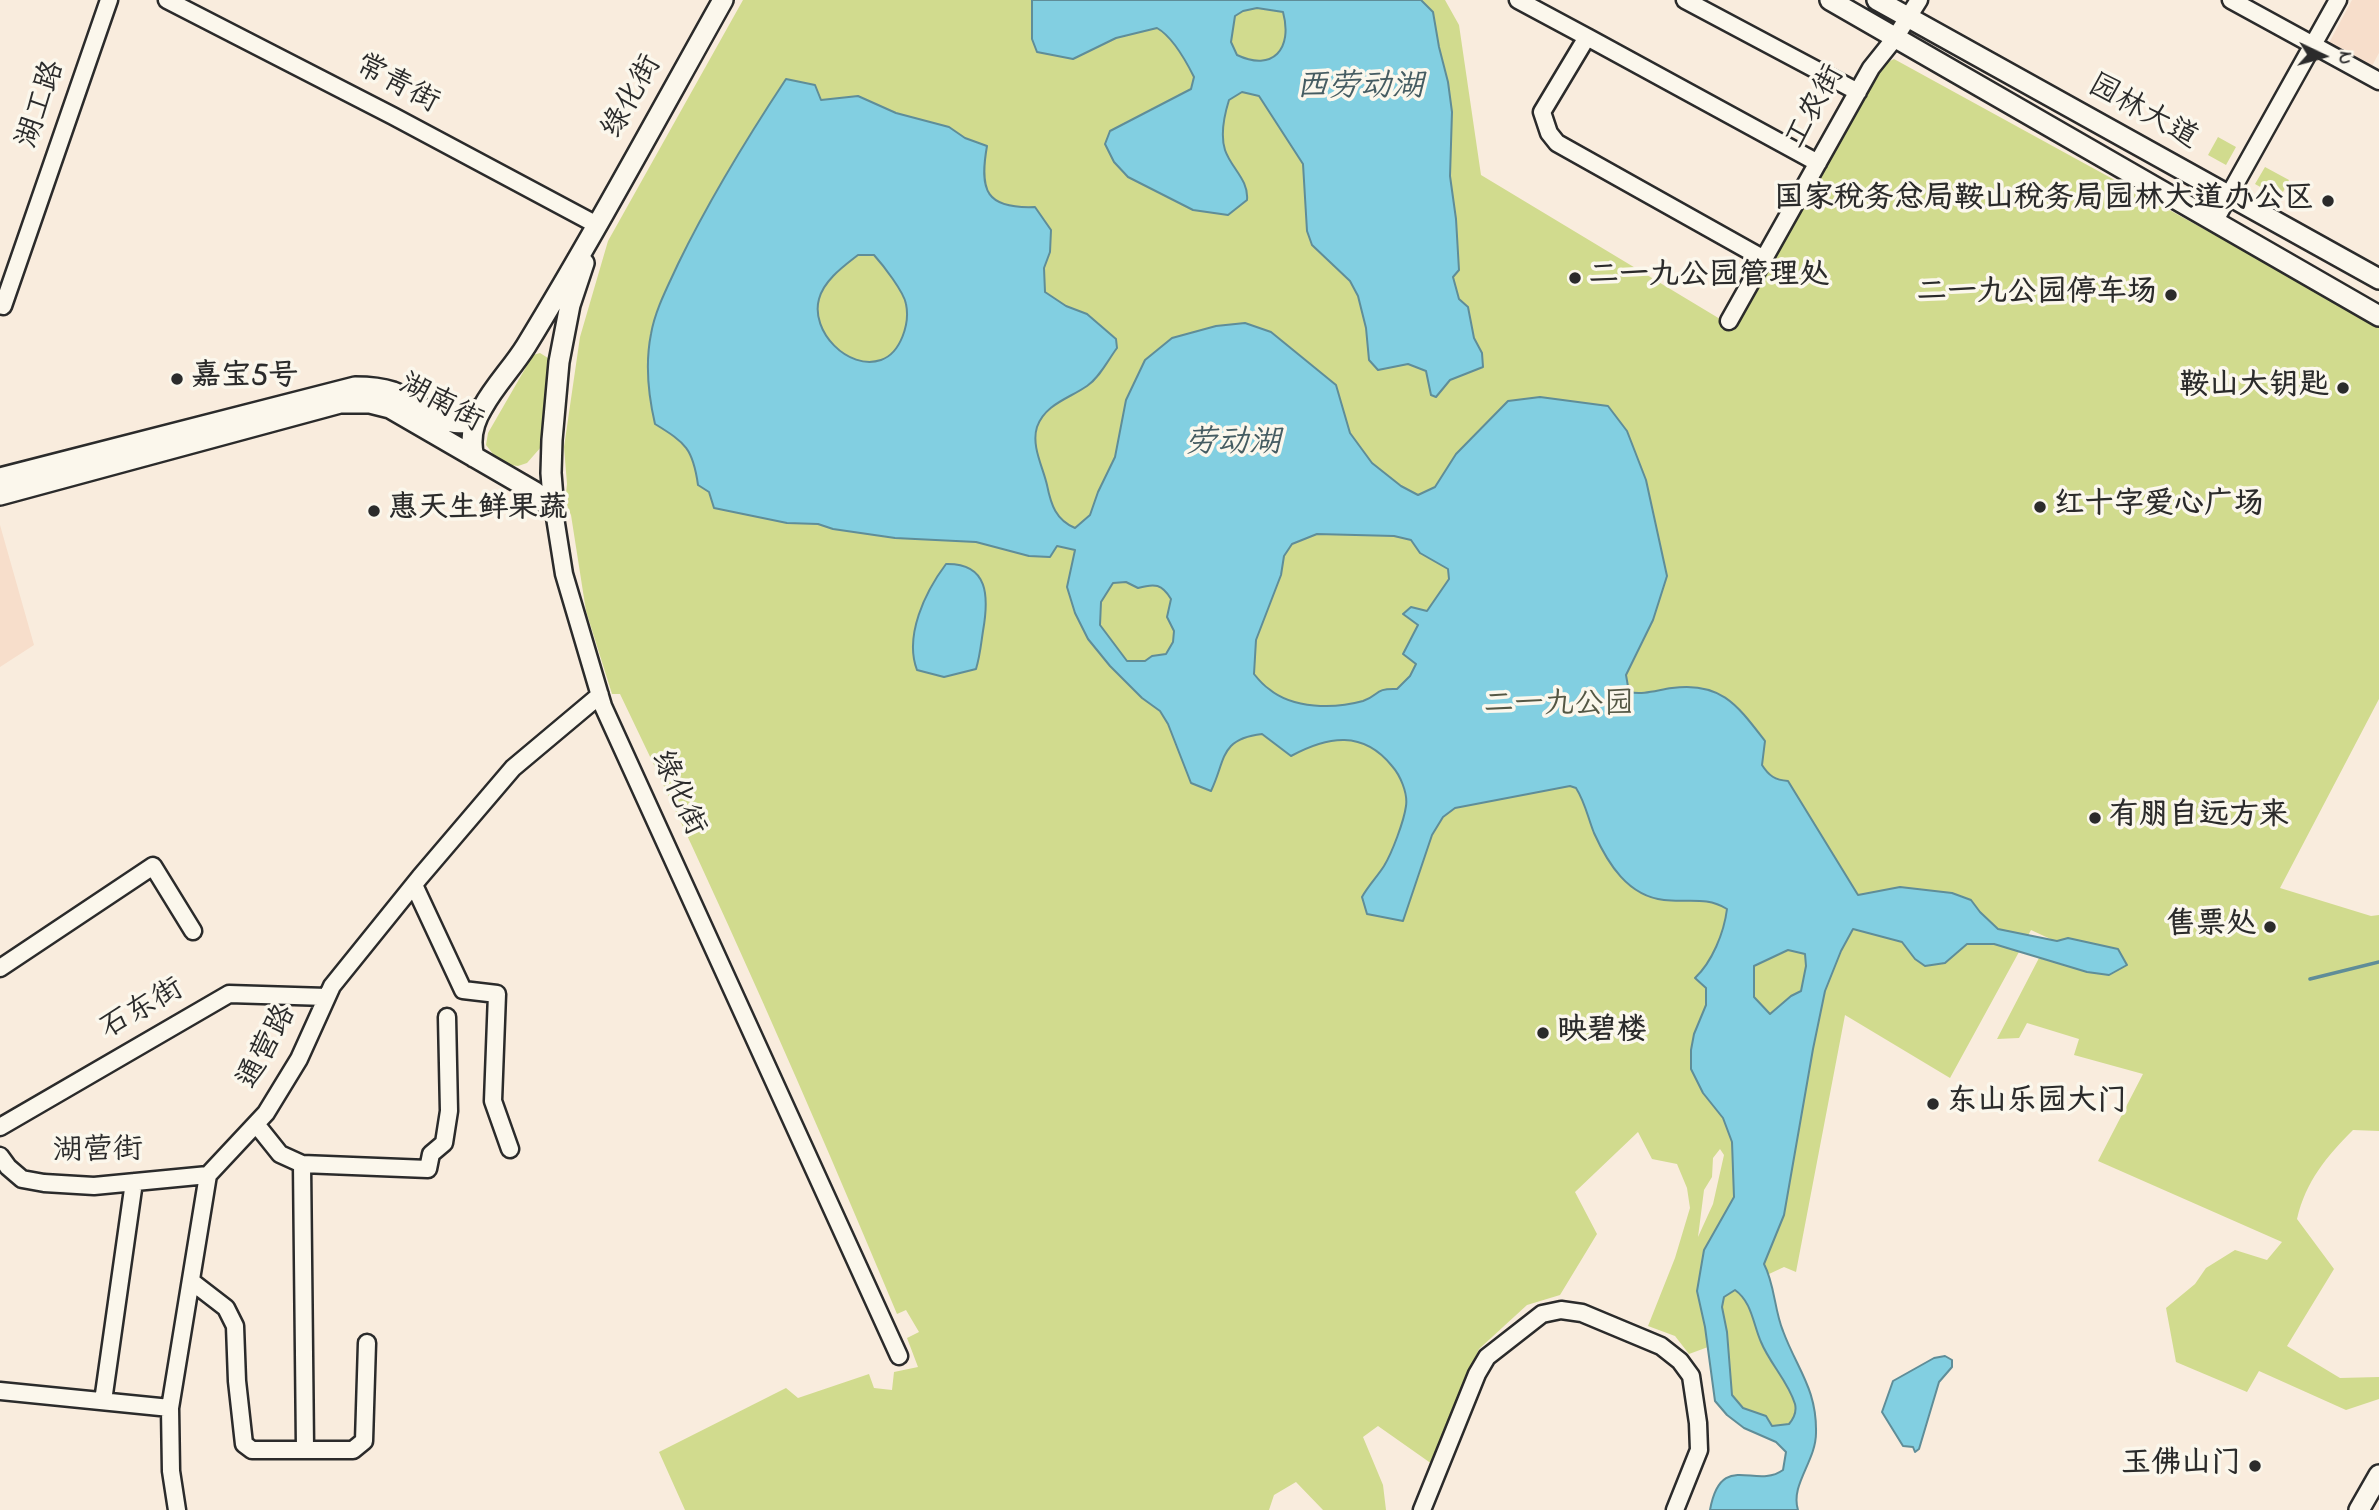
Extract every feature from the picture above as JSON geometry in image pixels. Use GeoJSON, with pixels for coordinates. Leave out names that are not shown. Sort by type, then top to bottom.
{"type":"FeatureCollection","features":[{"type":"Feature","properties":{"kind":"main road","name":"绿化街"},"geometry":{"type":"LineString","coordinates":[[474,457],[471,435],[483,407],[524,348],[597,225],[723,0]]}},
{"type":"Feature","properties":{"kind":"main road"},"geometry":{"type":"LineString","coordinates":[[1830,0],[2379,316]]}},
{"type":"Feature","properties":{"kind":"main road","name":"园林大道"},"geometry":{"type":"LineString","coordinates":[[1877,0],[2379,279]]}},
{"type":"Feature","properties":{"kind":"main road","name":"绿化街"},"geometry":{"type":"LineString","coordinates":[[554,511],[552,440],[559,362],[570,305],[597,225]]}},
{"type":"Feature","properties":{"kind":"main road"},"geometry":{"type":"LineString","coordinates":[[524,348],[538,344],[554,346],[559,362]]}},
{"type":"Feature","properties":{"kind":"main road","name":"湖南街"},"geometry":{"type":"LineString","coordinates":[[0,478],[355,387],[372,387],[396,393],[444,420],[455,422],[464,422],[483,407]]}},
{"type":"Feature","properties":{"kind":"main road","name":"湖南街"},"geometry":{"type":"LineString","coordinates":[[0,495],[340,403],[370,403],[390,408],[509,475],[535,492],[554,511]]}},
{"type":"Feature","properties":{"kind":"main road"},"geometry":{"type":"LineString","coordinates":[[509,475],[525,475],[535,471],[544,460],[552,440]]}},
{"type":"Feature","properties":{"kind":"main road"},"geometry":{"type":"LineString","coordinates":[[2359,1510],[2379,1475]]}},
{"type":"Feature","properties":{"kind":"street","name":"湖工路"},"geometry":{"type":"LineString","coordinates":[[0,305],[2,306],[109,0]]}},
{"type":"Feature","properties":{"kind":"street","name":"常青街"},"geometry":{"type":"LineString","coordinates":[[167,0],[597,225]]}},
{"type":"Feature","properties":{"kind":"street"},"geometry":{"type":"LineString","coordinates":[[1518,0],[1818,163]]}},
{"type":"Feature","properties":{"kind":"street"},"geometry":{"type":"LineString","coordinates":[[1685,0],[1857,92]]}},
{"type":"Feature","properties":{"kind":"street","name":"工农街"},"geometry":{"type":"LineString","coordinates":[[1729,321],[1857,92],[1882,51],[1895,38],[1919,0]]}},
{"type":"Feature","properties":{"kind":"street"},"geometry":{"type":"LineString","coordinates":[[2231,0],[2379,81]]}},
{"type":"Feature","properties":{"kind":"street"},"geometry":{"type":"LineString","coordinates":[[2214,222],[2338,0]]}},
{"type":"Feature","properties":{"kind":"street"},"geometry":{"type":"LineString","coordinates":[[1895,38],[1911,27],[1926,28]]}},
{"type":"Feature","properties":{"kind":"street"},"geometry":{"type":"LineString","coordinates":[[1587,37],[1542,112],[1549,133],[1557,143],[1764,259]]}},
{"type":"Feature","properties":{"kind":"street","name":"绿化街"},"geometry":{"type":"LineString","coordinates":[[554,511],[564,574],[600,695],[899,1356]]}},
{"type":"Feature","properties":{"kind":"street","name":"通营路"},"geometry":{"type":"LineString","coordinates":[[208,1175],[266,1113],[299,1059],[332,986],[414,885],[513,768],[600,695]]}},
{"type":"Feature","properties":{"kind":"street"},"geometry":{"type":"LineString","coordinates":[[0,968],[153,866],[193,931]]}},
{"type":"Feature","properties":{"kind":"street"},"geometry":{"type":"LineString","coordinates":[[414,885],[463,989],[497,994],[493,1101],[510,1149]]}},
{"type":"Feature","properties":{"kind":"street","name":"石东街"},"geometry":{"type":"LineString","coordinates":[[0,1127],[229,994],[327,997]]}},
{"type":"Feature","properties":{"kind":"street"},"geometry":{"type":"LineString","coordinates":[[256,1124],[280,1154],[302,1164],[428,1169],[431,1154],[444,1143],[449,1111],[447,1017]]}},
{"type":"Feature","properties":{"kind":"street","name":"湖营街"},"geometry":{"type":"LineString","coordinates":[[0,1156],[22,1179],[44,1183],[94,1186],[208,1175]]}},
{"type":"Feature","properties":{"kind":"street"},"geometry":{"type":"LineString","coordinates":[[302,1164],[305,1448]]}},
{"type":"Feature","properties":{"kind":"street"},"geometry":{"type":"LineString","coordinates":[[177,1510],[171,1471],[170,1408],[208,1175]]}},
{"type":"Feature","properties":{"kind":"street"},"geometry":{"type":"LineString","coordinates":[[103,1401],[134,1182]]}},
{"type":"Feature","properties":{"kind":"street"},"geometry":{"type":"LineString","coordinates":[[191,1281],[226,1308],[235,1326],[237,1381],[244,1444],[252,1450],[353,1450],[364,1441],[366,1343]]}},
{"type":"Feature","properties":{"kind":"street"},"geometry":{"type":"LineString","coordinates":[[1422,1510],[1477,1374],[1487,1357],[1542,1314],[1561,1310],[1582,1313],[1661,1346],[1680,1361],[1691,1376],[1699,1450],[1675,1510]]}},
{"type":"Feature","properties":{"kind":"street"},"geometry":{"type":"LineString","coordinates":[[0,1391],[170,1408]]}},
{"type":"Feature","properties":{"kind":"shaded area"},"geometry":{"type":"Polygon","coordinates":[[[2352,0],[2379,0],[2379,53],[2372,66],[2329,43],[2352,0]]]}},
{"type":"Feature","properties":{"kind":"shaded area"},"geometry":{"type":"Polygon","coordinates":[[[0,525],[34,645],[0,667],[0,525]]]}},
{"type":"Feature","properties":{"kind":"green space","name":"二一九公园"},"geometry":{"type":"Polygon","coordinates":[[[743,0],[1445,0],[1459,25],[1481,175],[1730,325],[1877,68],[1894,59],[2379,325],[2379,699],[2280,888],[2371,916],[2379,915],[2379,1131],[2353,1130],[2326,1160],[2306,1193],[2297,1219],[2334,1269],[2287,1346],[2340,1378],[2379,1377],[2379,1399],[2346,1410],[2259,1371],[2247,1392],[2176,1362],[2166,1308],[2195,1284],[2206,1268],[2235,1250],[2267,1260],[2282,1242],[2098,1161],[2143,1074],[2074,1055],[2079,1039],[2027,1023],[2019,1038],[1997,1039],[2039,958],[2087,972],[2109,975],[2126,965],[2118,949],[2068,938],[2057,942],[2031,930],[1950,1078],[1845,1015],[1796,1272],[1784,1267],[1769,1274],[1701,1268],[1708,1347],[1689,1354],[1675,1336],[1648,1326],[1675,1258],[1690,1208],[1687,1188],[1677,1164],[1652,1159],[1638,1132],[1575,1192],[1597,1234],[1560,1295],[1527,1305],[1479,1349],[1432,1464],[1378,1426],[1363,1437],[1383,1485],[1386,1510],[1323,1510],[1296,1482],[1274,1495],[1269,1510],[685,1510],[659,1452],[786,1388],[798,1398],[869,1374],[874,1388],[892,1390],[894,1372],[918,1367],[907,1338],[919,1332],[906,1310],[897,1314],[797,1080],[693,848],[620,694],[612,694],[586,611],[571,515],[565,503],[567,484],[564,447],[580,337],[608,241],[743,0]],[[1720,1149],[1713,1158],[1712,1177],[1704,1190],[1698,1237],[1713,1204],[1724,1155],[1720,1149]]]}},
{"type":"Feature","properties":{"kind":"green space"},"geometry":{"type":"Polygon","coordinates":[[[2218,137],[2236,147],[2226,165],[2208,155],[2218,137]]]}},
{"type":"Feature","properties":{"kind":"green space"},"geometry":{"type":"Polygon","coordinates":[[[2265,167],[2289,180],[2280,198],[2255,184],[2265,167]]]}},
{"type":"Feature","properties":{"kind":"green space"},"geometry":{"type":"Polygon","coordinates":[[[540,353],[548,358],[549,368],[542,446],[527,463],[510,465],[493,454],[486,445],[488,433],[533,355],[540,353]]]}},
{"type":"Feature","properties":{"kind":"green space"},"geometry":{"type":"Polygon","coordinates":[[[1735,1290],[1747,1304],[1763,1347],[1795,1402],[1796,1411],[1789,1424],[1772,1426],[1766,1416],[1743,1408],[1732,1395],[1722,1307],[1724,1297],[1735,1290]]]}},
{"type":"Feature","properties":{"kind":"water","name":"西劳动湖"},"geometry":{"type":"Polygon","coordinates":[[[1032,0],[1421,0],[1433,12],[1452,112],[1450,176],[1459,270],[1453,277],[1459,299],[1468,307],[1474,338],[1482,353],[1483,367],[1450,380],[1436,397],[1431,395],[1426,371],[1408,364],[1378,370],[1369,360],[1366,328],[1358,296],[1350,281],[1312,245],[1307,231],[1303,164],[1259,96],[1242,92],[1229,100],[1223,125],[1225,150],[1245,186],[1247,200],[1228,215],[1193,210],[1128,177],[1114,162],[1105,144],[1110,131],[1191,89],[1194,77],[1174,43],[1157,28],[1116,38],[1073,59],[1037,52],[1032,39],[1032,0]],[[1257,8],[1235,16],[1231,42],[1237,55],[1261,61],[1277,54],[1285,37],[1283,12],[1257,8]]]}},
{"type":"Feature","properties":{"kind":"water","name":"劳动湖"},"geometry":{"type":"Polygon","coordinates":[[[786,79],[815,85],[821,100],[858,96],[896,113],[949,127],[965,138],[987,146],[984,175],[990,194],[1006,205],[1035,207],[1051,230],[1050,252],[1044,268],[1045,292],[1066,306],[1087,314],[1116,339],[1117,348],[1092,382],[1052,407],[1037,427],[1036,449],[1050,499],[1055,511],[1069,525],[1075,528],[1090,515],[1115,457],[1126,400],[1145,360],[1172,338],[1216,326],[1245,323],[1271,332],[1336,385],[1350,433],[1372,463],[1401,486],[1418,495],[1435,487],[1456,454],[1508,401],[1540,397],[1608,406],[1627,431],[1646,480],[1667,576],[1653,620],[1626,675],[1629,692],[1703,688],[1716,692],[1737,707],[1765,741],[1762,765],[1773,777],[1788,781],[1858,895],[1900,887],[1952,893],[1971,900],[1998,929],[2057,941],[2068,938],[2118,949],[2127,965],[2109,975],[2087,972],[1994,944],[1967,944],[1945,963],[1925,966],[1915,959],[1902,942],[1853,929],[1825,991],[1784,1215],[1764,1264],[1780,1323],[1810,1391],[1815,1418],[1815,1443],[1797,1491],[1798,1510],[1710,1510],[1715,1492],[1722,1481],[1731,1476],[1772,1475],[1783,1470],[1786,1452],[1776,1442],[1744,1428],[1715,1401],[1697,1291],[1704,1250],[1734,1197],[1732,1142],[1723,1118],[1703,1093],[1691,1069],[1694,1034],[1706,1005],[1706,988],[1695,978],[1707,964],[1716,946],[1727,909],[1704,901],[1672,901],[1651,897],[1630,885],[1606,856],[1579,793],[1576,788],[1570,786],[1455,808],[1443,817],[1432,835],[1403,921],[1367,914],[1362,897],[1387,860],[1406,806],[1403,784],[1392,766],[1381,754],[1357,742],[1332,741],[1291,756],[1262,734],[1248,737],[1231,746],[1222,761],[1211,791],[1191,783],[1168,724],[1160,711],[1142,698],[1110,666],[1088,639],[1075,613],[1067,587],[1075,550],[1057,546],[1050,557],[1029,556],[976,542],[895,538],[833,529],[818,524],[787,523],[714,508],[709,492],[698,485],[694,463],[686,448],[674,436],[655,424],[648,379],[649,345],[659,307],[702,216],[786,79]],[[858,255],[835,274],[819,299],[820,324],[826,335],[834,346],[856,360],[868,362],[888,356],[903,337],[907,312],[904,299],[888,272],[874,255],[858,255]],[[1317,534],[1292,544],[1284,556],[1281,575],[1256,640],[1254,674],[1279,696],[1314,706],[1352,704],[1381,691],[1397,689],[1410,676],[1416,664],[1403,654],[1418,625],[1403,614],[1411,607],[1427,611],[1449,579],[1448,569],[1420,553],[1411,540],[1394,536],[1317,534]],[[1126,582],[1113,583],[1101,602],[1100,625],[1127,661],[1145,661],[1152,656],[1166,654],[1173,642],[1174,631],[1167,617],[1171,599],[1168,594],[1157,586],[1138,588],[1126,582]],[[1788,950],[1754,966],[1754,997],[1770,1014],[1801,991],[1806,966],[1805,954],[1788,950]],[[1735,1290],[1724,1297],[1722,1307],[1727,1332],[1732,1395],[1743,1408],[1766,1416],[1772,1426],[1789,1424],[1795,1415],[1795,1404],[1765,1350],[1745,1301],[1735,1290]]]}},
{"type":"Feature","properties":{"kind":"water"},"geometry":{"type":"Polygon","coordinates":[[[946,564],[971,569],[978,576],[983,584],[986,606],[976,669],[944,677],[917,670],[913,643],[924,601],[946,564]]]}},
{"type":"Feature","properties":{"kind":"water"},"geometry":{"type":"Polygon","coordinates":[[[1945,1356],[1952,1360],[1952,1367],[1939,1382],[1919,1449],[1915,1452],[1913,1447],[1903,1446],[1882,1412],[1893,1381],[1934,1358],[1945,1356]]]}},
{"type":"Feature","properties":{"kind":"waterway"},"geometry":{"type":"LineString","coordinates":[[2310,979],[2379,962]]}},
{"type":"Feature","properties":{"kind":"place","name":"国家税务总局鞍山税务局园林大道办公区"},"geometry":{"type":"Point","coordinates":[2328,201]}},
{"type":"Feature","properties":{"kind":"place","name":"二一九公园管理处"},"geometry":{"type":"Point","coordinates":[1575,278]}},
{"type":"Feature","properties":{"kind":"place","name":"二一九公园停车场"},"geometry":{"type":"Point","coordinates":[2171,295]}},
{"type":"Feature","properties":{"kind":"place","name":"嘉宝5号"},"geometry":{"type":"Point","coordinates":[177,379]}},
{"type":"Feature","properties":{"kind":"place","name":"鞍山大钥匙"},"geometry":{"type":"Point","coordinates":[2343,388]}},
{"type":"Feature","properties":{"kind":"place","name":"红十字爱心广场"},"geometry":{"type":"Point","coordinates":[2040,507]}},
{"type":"Feature","properties":{"kind":"place","name":"惠天生鲜果蔬"},"geometry":{"type":"Point","coordinates":[374,511]}},
{"type":"Feature","properties":{"kind":"place","name":"有朋自远方来"},"geometry":{"type":"Point","coordinates":[2095,818]}},
{"type":"Feature","properties":{"kind":"place","name":"售票处"},"geometry":{"type":"Point","coordinates":[2270,927]}},
{"type":"Feature","properties":{"kind":"place","name":"映碧楼"},"geometry":{"type":"Point","coordinates":[1543,1033]}},
{"type":"Feature","properties":{"kind":"place","name":"东山乐园大门"},"geometry":{"type":"Point","coordinates":[1933,1104]}},
{"type":"Feature","properties":{"kind":"place","name":"玉佛山门"},"geometry":{"type":"Point","coordinates":[2255,1466]}}]}
